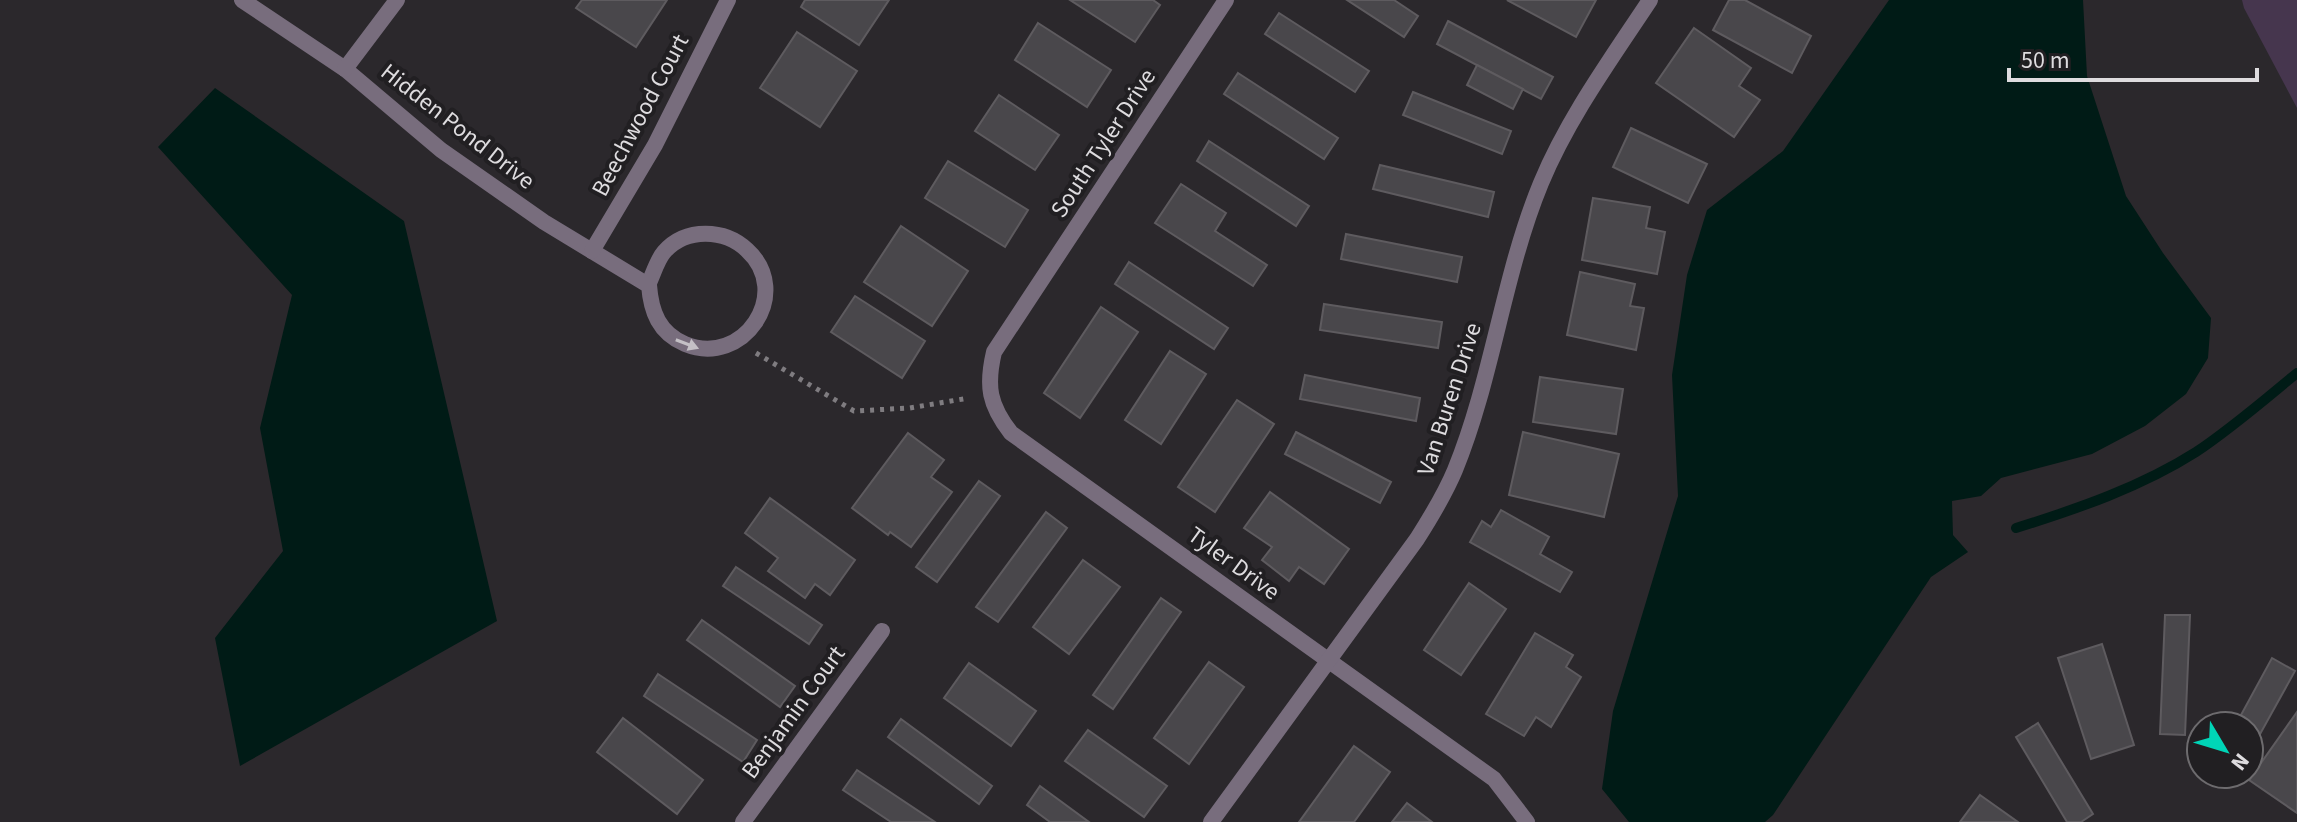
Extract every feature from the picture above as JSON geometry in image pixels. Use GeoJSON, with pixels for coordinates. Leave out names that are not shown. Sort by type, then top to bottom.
{"type":"FeatureCollection","features":[{"type":"Feature","properties":{"kind":"street","name":"Hidden Pond Drive"},"geometry":{"type":"LineString","coordinates":[[242,0],[345,69],[441,150],[544,222],[648,285]]}},
{"type":"Feature","properties":{"kind":"street"},"geometry":{"type":"LineString","coordinates":[[345,69],[397,0]]}},
{"type":"Feature","properties":{"kind":"street","name":"Beechwood Court"},"geometry":{"type":"LineString","coordinates":[[592,251],[655,145],[728,0]]}},
{"type":"Feature","properties":{"kind":"street","name":"South Tyler Drive"},"geometry":{"type":"LineString","coordinates":[[990,395],[988,376],[994,352],[1226,0]]}},
{"type":"Feature","properties":{"kind":"street","name":"Van Buren Drive"},"geometry":{"type":"LineString","coordinates":[[1211,822],[1417,539],[1443,494],[1472,421],[1540,184],[1584,100],[1650,0]]}},
{"type":"Feature","properties":{"kind":"street"},"geometry":{"type":"LineString","coordinates":[[699,234],[719,234],[739,242],[753,255],[761,269],[766,289],[763,309],[753,327],[737,341],[718,349],[698,349],[672,338],[658,324],[650,305],[648,285],[664,252],[680,240],[699,234]]}},
{"type":"Feature","properties":{"kind":"street","name":"Tyler Drive"},"geometry":{"type":"LineString","coordinates":[[990,395],[999,418],[1011,433],[1494,779],[1527,822]]}},
{"type":"Feature","properties":{"kind":"street","name":"Benjamin Court"},"geometry":{"type":"LineString","coordinates":[[743,822],[882,631]]}},
{"type":"Feature","properties":{"kind":"path"},"geometry":{"type":"LineString","coordinates":[[737,341],[854,411],[910,408],[990,395]]}},
{"type":"Feature","properties":{"kind":"shaded area"},"geometry":{"type":"Polygon","coordinates":[[[1889,0],[2083,0],[2087,76],[2126,196],[2211,318],[2208,358],[2186,394],[2145,426],[2092,454],[2001,478],[1981,496],[1952,501],[1953,535],[1968,552],[1931,577],[1773,815],[1765,822],[1629,822],[1602,789],[1613,711],[1678,496],[1672,375],[1687,275],[1707,210],[1783,151],[1889,0]]]}},
{"type":"Feature","properties":{"kind":"shaded area"},"geometry":{"type":"Polygon","coordinates":[[[2242,0],[2297,0],[2297,108],[2244,8],[2242,0]]]}},
{"type":"Feature","properties":{"kind":"shaded area"},"geometry":{"type":"Polygon","coordinates":[[[215,88],[404,221],[497,621],[240,766],[215,638],[283,551],[260,428],[292,295],[158,147],[215,88]]]}},
{"type":"Feature","properties":{"kind":"building"},"geometry":{"type":"Polygon","coordinates":[[[582,0],[667,0],[636,47],[576,8],[582,0]]]}},
{"type":"Feature","properties":{"kind":"building"},"geometry":{"type":"Polygon","coordinates":[[[805,0],[889,0],[859,45],[801,7],[805,0]]]}},
{"type":"Feature","properties":{"kind":"building"},"geometry":{"type":"Polygon","coordinates":[[[1070,0],[1153,0],[1160,5],[1135,42],[1070,0]]]}},
{"type":"Feature","properties":{"kind":"building"},"geometry":{"type":"Polygon","coordinates":[[[1347,0],[1394,0],[1418,16],[1404,37],[1347,0]]]}},
{"type":"Feature","properties":{"kind":"building"},"geometry":{"type":"Polygon","coordinates":[[[1507,0],[1596,0],[1576,37],[1507,0]]]}},
{"type":"Feature","properties":{"kind":"building"},"geometry":{"type":"Polygon","coordinates":[[[1729,0],[1745,0],[1811,36],[1792,73],[1713,30],[1729,0]]]}},
{"type":"Feature","properties":{"kind":"building"},"geometry":{"type":"Polygon","coordinates":[[[1279,13],[1369,71],[1355,92],[1265,34],[1279,13]]]}},
{"type":"Feature","properties":{"kind":"building"},"geometry":{"type":"Polygon","coordinates":[[[1448,21],[1553,77],[1541,99],[1437,44],[1448,21]]]}},
{"type":"Feature","properties":{"kind":"building"},"geometry":{"type":"Polygon","coordinates":[[[1038,23],[1111,70],[1087,107],[1015,60],[1038,23]]]}},
{"type":"Feature","properties":{"kind":"building"},"geometry":{"type":"Polygon","coordinates":[[[1694,28],[1751,68],[1739,86],[1760,100],[1734,137],[1656,83],[1694,28]]]}},
{"type":"Feature","properties":{"kind":"building"},"geometry":{"type":"Polygon","coordinates":[[[797,32],[857,71],[820,127],[760,88],[797,32]]]}},
{"type":"Feature","properties":{"kind":"building"},"geometry":{"type":"Polygon","coordinates":[[[1477,65],[1523,89],[1513,109],[1467,85],[1477,65]]]}},
{"type":"Feature","properties":{"kind":"building"},"geometry":{"type":"Polygon","coordinates":[[[1238,73],[1338,138],[1324,159],[1224,94],[1238,73]]]}},
{"type":"Feature","properties":{"kind":"building"},"geometry":{"type":"Polygon","coordinates":[[[1413,92],[1511,131],[1502,154],[1403,115],[1413,92]]]}},
{"type":"Feature","properties":{"kind":"building"},"geometry":{"type":"Polygon","coordinates":[[[999,95],[1059,135],[1035,170],[975,131],[999,95]]]}},
{"type":"Feature","properties":{"kind":"building"},"geometry":{"type":"Polygon","coordinates":[[[1631,128],[1707,164],[1688,203],[1613,167],[1631,128]]]}},
{"type":"Feature","properties":{"kind":"building"},"geometry":{"type":"Polygon","coordinates":[[[1209,141],[1309,206],[1296,226],[1197,161],[1209,141]]]}},
{"type":"Feature","properties":{"kind":"building"},"geometry":{"type":"Polygon","coordinates":[[[948,161],[1028,210],[1005,247],[925,198],[948,161]]]}},
{"type":"Feature","properties":{"kind":"building"},"geometry":{"type":"Polygon","coordinates":[[[1380,165],[1494,192],[1488,217],[1373,189],[1380,165]]]}},
{"type":"Feature","properties":{"kind":"building"},"geometry":{"type":"Polygon","coordinates":[[[1181,184],[1226,213],[1215,231],[1267,265],[1253,286],[1155,223],[1181,184]]]}},
{"type":"Feature","properties":{"kind":"building"},"geometry":{"type":"Polygon","coordinates":[[[1593,198],[1650,207],[1646,228],[1665,232],[1657,274],[1582,260],[1593,198]]]}},
{"type":"Feature","properties":{"kind":"building"},"geometry":{"type":"Polygon","coordinates":[[[901,226],[968,271],[932,326],[864,282],[901,226]]]}},
{"type":"Feature","properties":{"kind":"building"},"geometry":{"type":"Polygon","coordinates":[[[1346,234],[1462,257],[1457,282],[1341,259],[1346,234]]]}},
{"type":"Feature","properties":{"kind":"building"},"geometry":{"type":"Polygon","coordinates":[[[1129,262],[1228,328],[1214,349],[1115,284],[1129,262]]]}},
{"type":"Feature","properties":{"kind":"building"},"geometry":{"type":"Polygon","coordinates":[[[1580,272],[1635,284],[1630,306],[1644,308],[1636,350],[1567,335],[1580,272]]]}},
{"type":"Feature","properties":{"kind":"building"},"geometry":{"type":"Polygon","coordinates":[[[855,296],[925,341],[902,378],[831,332],[855,296]]]}},
{"type":"Feature","properties":{"kind":"building"},"geometry":{"type":"Polygon","coordinates":[[[1324,304],[1442,322],[1438,348],[1320,330],[1324,304]]]}},
{"type":"Feature","properties":{"kind":"building"},"geometry":{"type":"Polygon","coordinates":[[[1101,307],[1138,332],[1080,418],[1044,393],[1101,307]]]}},
{"type":"Feature","properties":{"kind":"building"},"geometry":{"type":"Polygon","coordinates":[[[1170,351],[1206,374],[1161,444],[1125,420],[1170,351]]]}},
{"type":"Feature","properties":{"kind":"building"},"geometry":{"type":"Polygon","coordinates":[[[1305,375],[1420,398],[1416,421],[1300,399],[1305,375]]]}},
{"type":"Feature","properties":{"kind":"building"},"geometry":{"type":"Polygon","coordinates":[[[1540,377],[1623,389],[1616,434],[1533,422],[1540,377]]]}},
{"type":"Feature","properties":{"kind":"building"},"geometry":{"type":"Polygon","coordinates":[[[1237,400],[1274,424],[1215,512],[1178,487],[1237,400]]]}},
{"type":"Feature","properties":{"kind":"building"},"geometry":{"type":"Polygon","coordinates":[[[1296,432],[1391,482],[1380,503],[1285,454],[1296,432]]]}},
{"type":"Feature","properties":{"kind":"building"},"geometry":{"type":"Polygon","coordinates":[[[1523,432],[1619,454],[1604,517],[1509,495],[1523,432]]]}},
{"type":"Feature","properties":{"kind":"building"},"geometry":{"type":"Polygon","coordinates":[[[908,433],[944,460],[931,477],[952,492],[911,547],[890,532],[888,535],[852,508],[908,433]]]}},
{"type":"Feature","properties":{"kind":"building"},"geometry":{"type":"Polygon","coordinates":[[[979,481],[1000,496],[937,582],[916,567],[979,481]]]}},
{"type":"Feature","properties":{"kind":"building"},"geometry":{"type":"Polygon","coordinates":[[[1270,492],[1349,549],[1324,584],[1299,567],[1289,581],[1262,560],[1272,547],[1244,528],[1270,492]]]}},
{"type":"Feature","properties":{"kind":"building"},"geometry":{"type":"Polygon","coordinates":[[[770,498],[855,560],[830,595],[815,584],[805,598],[768,571],[778,558],[745,533],[770,498]]]}},
{"type":"Feature","properties":{"kind":"building"},"geometry":{"type":"Polygon","coordinates":[[[1501,510],[1549,537],[1540,554],[1572,572],[1560,592],[1470,542],[1482,521],[1491,527],[1501,510]]]}},
{"type":"Feature","properties":{"kind":"building"},"geometry":{"type":"Polygon","coordinates":[[[1046,512],[1067,528],[998,622],[976,607],[1046,512]]]}},
{"type":"Feature","properties":{"kind":"building"},"geometry":{"type":"Polygon","coordinates":[[[1083,560],[1120,587],[1069,654],[1033,627],[1083,560]]]}},
{"type":"Feature","properties":{"kind":"building"},"geometry":{"type":"Polygon","coordinates":[[[736,567],[822,625],[809,644],[723,586],[736,567]]]}},
{"type":"Feature","properties":{"kind":"building"},"geometry":{"type":"Polygon","coordinates":[[[1469,583],[1506,609],[1461,675],[1424,650],[1469,583]]]}},
{"type":"Feature","properties":{"kind":"building"},"geometry":{"type":"Polygon","coordinates":[[[1161,598],[1181,612],[1113,709],[1093,695],[1161,598]]]}},
{"type":"Feature","properties":{"kind":"building"},"geometry":{"type":"Polygon","coordinates":[[[2165,615],[2190,615],[2185,735],[2160,734],[2165,615]]]}},
{"type":"Feature","properties":{"kind":"building"},"geometry":{"type":"Polygon","coordinates":[[[702,620],[795,686],[780,707],[687,640],[702,620]]]}},
{"type":"Feature","properties":{"kind":"building"},"geometry":{"type":"Polygon","coordinates":[[[1535,633],[1573,655],[1566,667],[1581,677],[1551,727],[1536,717],[1524,736],[1486,714],[1535,633]]]}},
{"type":"Feature","properties":{"kind":"building"},"geometry":{"type":"Polygon","coordinates":[[[2102,644],[2134,745],[2091,759],[2058,658],[2102,644]]]}},
{"type":"Feature","properties":{"kind":"building"},"geometry":{"type":"Polygon","coordinates":[[[2272,658],[2295,671],[2265,725],[2265,710],[2244,710],[2272,658]]]}},
{"type":"Feature","properties":{"kind":"building"},"geometry":{"type":"Polygon","coordinates":[[[1209,662],[1244,687],[1189,764],[1154,738],[1209,662]]]}},
{"type":"Feature","properties":{"kind":"building"},"geometry":{"type":"Polygon","coordinates":[[[969,663],[1036,711],[1011,746],[944,698],[969,663]]]}},
{"type":"Feature","properties":{"kind":"building"},"geometry":{"type":"Polygon","coordinates":[[[658,674],[757,740],[743,762],[644,696],[658,674]]]}},
{"type":"Feature","properties":{"kind":"building"},"geometry":{"type":"Polygon","coordinates":[[[2297,712],[2297,813],[2264,790],[2265,757],[2297,712]]]}},
{"type":"Feature","properties":{"kind":"building"},"geometry":{"type":"Polygon","coordinates":[[[623,718],[703,780],[677,814],[597,752],[623,718]]]}},
{"type":"Feature","properties":{"kind":"building"},"geometry":{"type":"Polygon","coordinates":[[[901,719],[992,786],[979,804],[888,737],[901,719]]]}},
{"type":"Feature","properties":{"kind":"building"},"geometry":{"type":"Polygon","coordinates":[[[2038,723],[2093,814],[2081,822],[2067,822],[2016,737],[2038,723]]]}},
{"type":"Feature","properties":{"kind":"building"},"geometry":{"type":"Polygon","coordinates":[[[1088,730],[1167,786],[1144,817],[1065,761],[1088,730]]]}},
{"type":"Feature","properties":{"kind":"building"},"geometry":{"type":"Polygon","coordinates":[[[1354,746],[1390,772],[1354,822],[1299,822],[1354,746]]]}},
{"type":"Feature","properties":{"kind":"building"},"geometry":{"type":"Polygon","coordinates":[[[857,770],[935,822],[891,822],[843,790],[857,770]]]}},
{"type":"Feature","properties":{"kind":"building"},"geometry":{"type":"Polygon","coordinates":[[[1040,786],[1089,822],[1050,822],[1027,805],[1040,786]]]}},
{"type":"Feature","properties":{"kind":"building"},"geometry":{"type":"Polygon","coordinates":[[[1980,795],[2018,822],[1960,822],[1980,795]]]}},
{"type":"Feature","properties":{"kind":"building"},"geometry":{"type":"Polygon","coordinates":[[[1407,803],[1432,822],[1392,822],[1407,803]]]}},
{"type":"Feature","properties":{"kind":"waterway"},"geometry":{"type":"LineString","coordinates":[[2016,528],[2108,496],[2175,465],[2222,433],[2297,373]]}}]}
